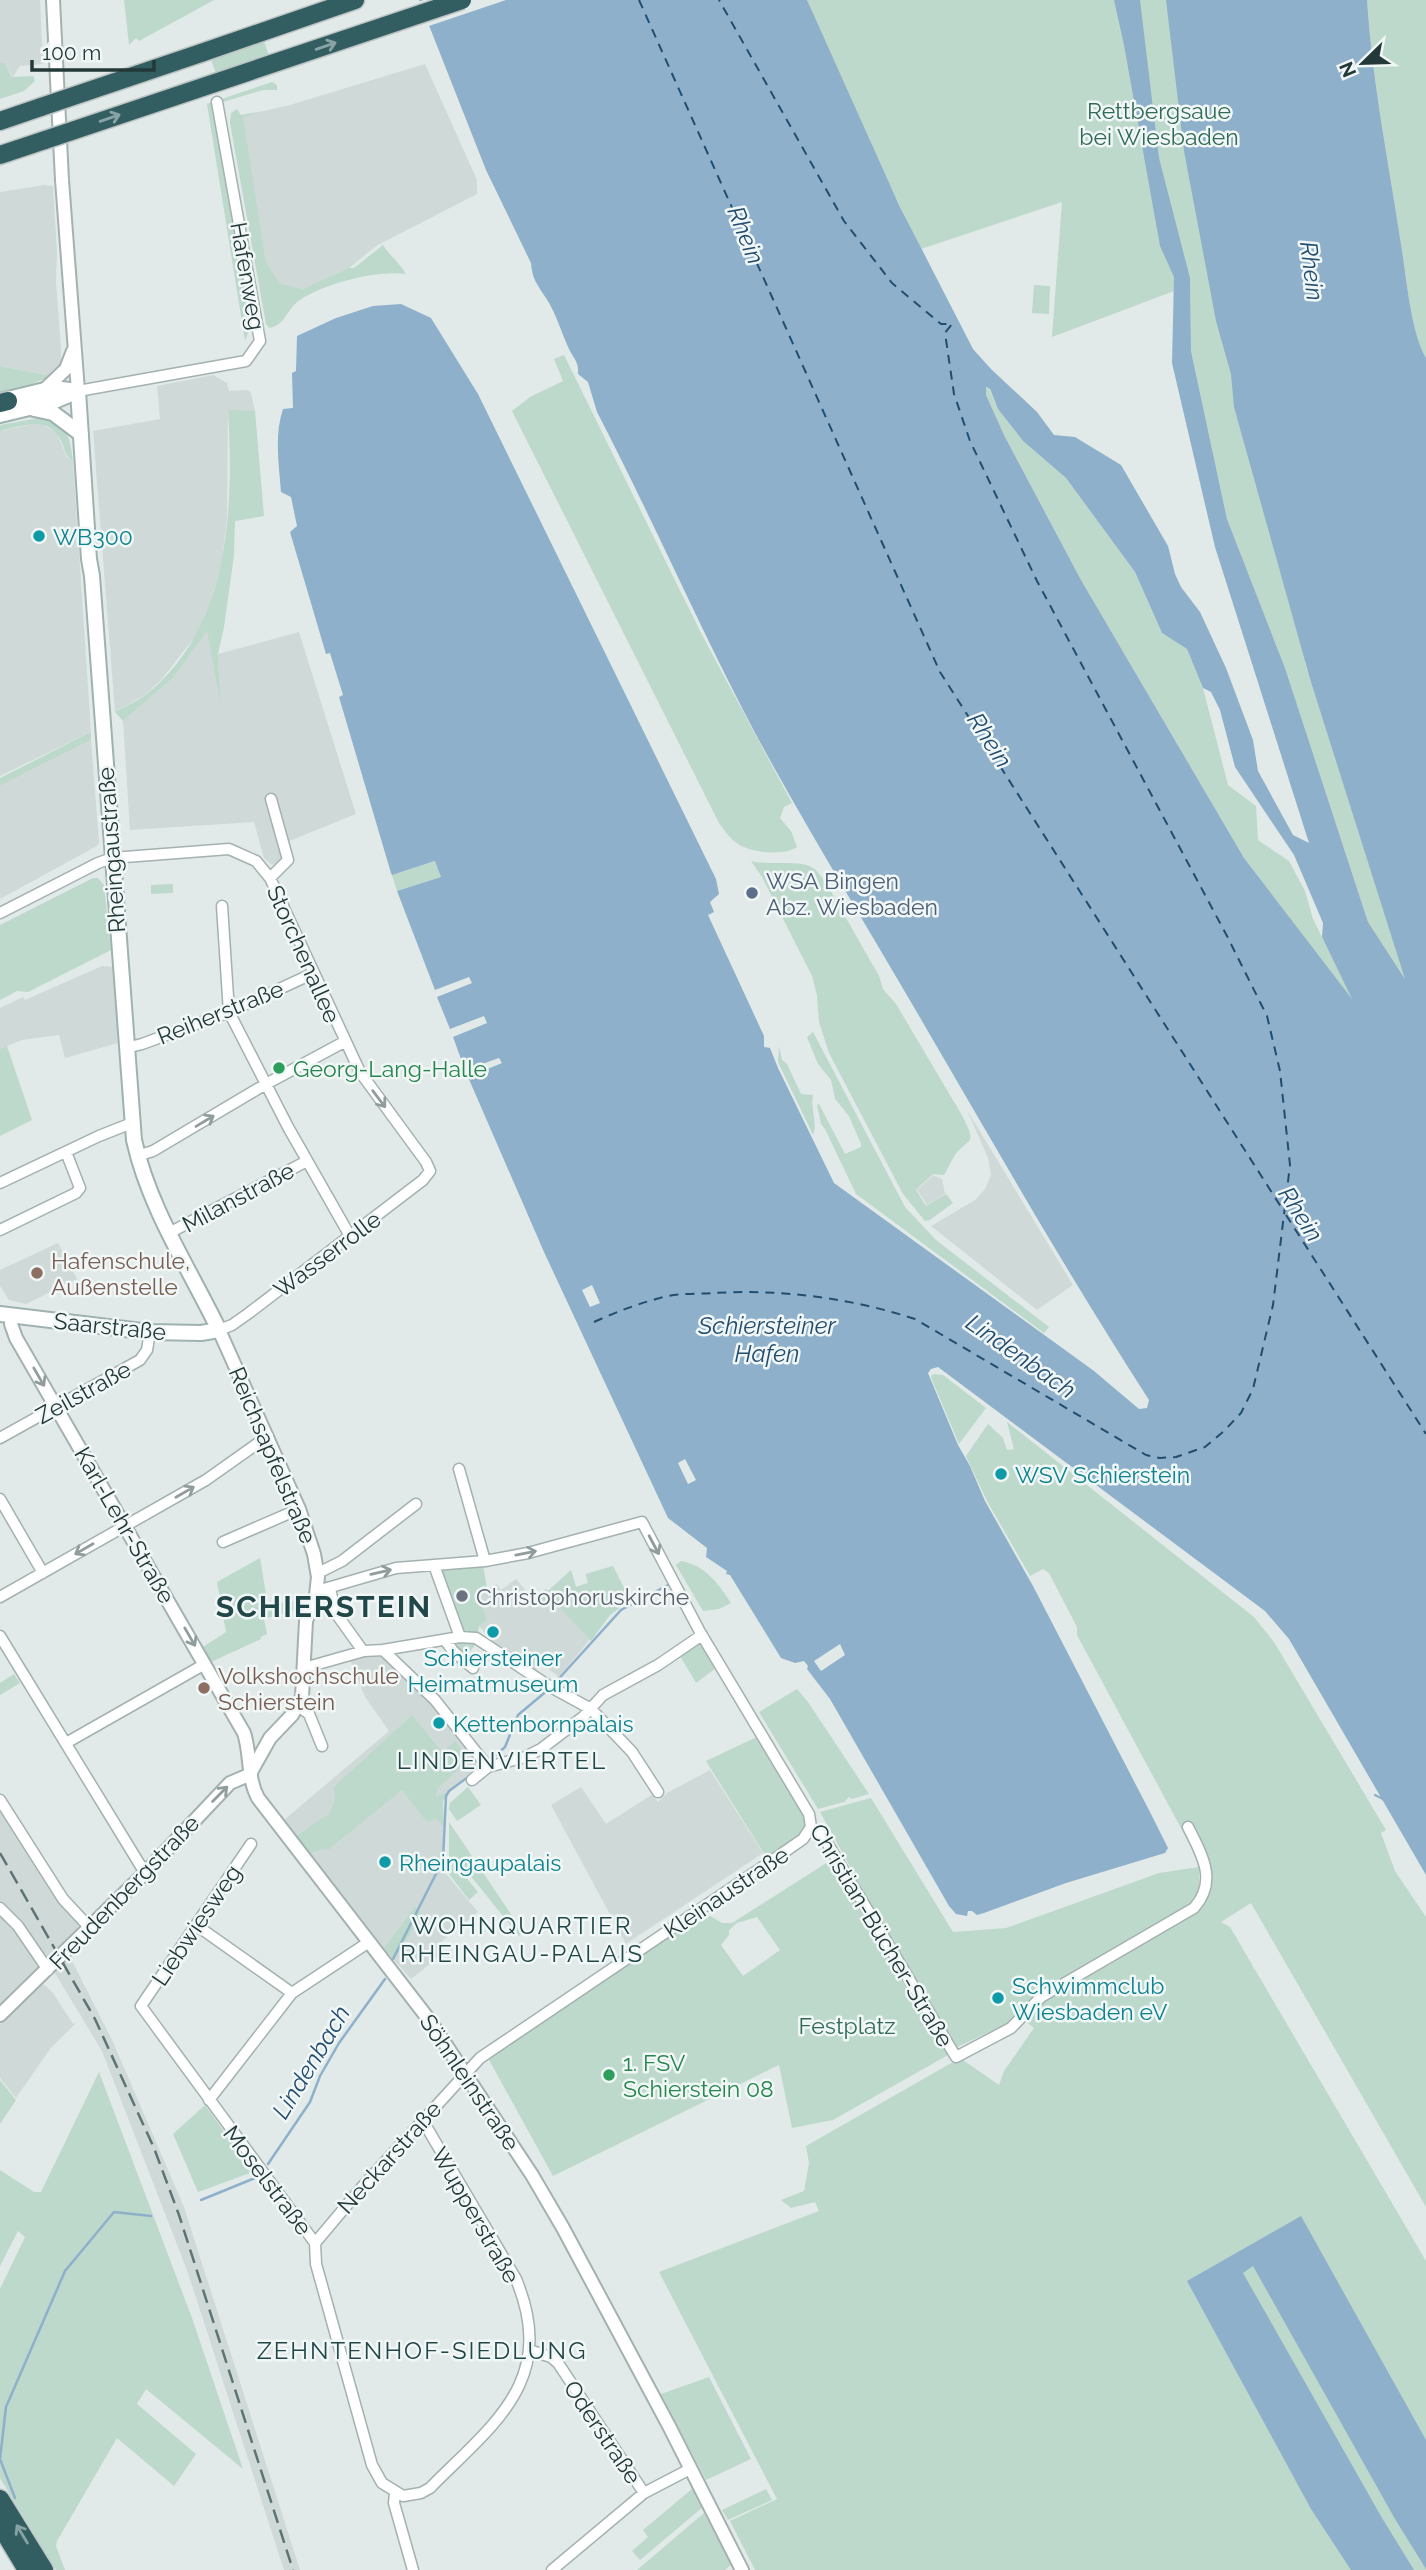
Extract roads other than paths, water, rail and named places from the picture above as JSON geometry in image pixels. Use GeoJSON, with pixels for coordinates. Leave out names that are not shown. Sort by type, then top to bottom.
{"type":"FeatureCollection","features":[{"type":"Feature","properties":{"kind":"highway"},"geometry":{"type":"LineString","coordinates":[[0,121],[355,0]]}},
{"type":"Feature","properties":{"kind":"highway"},"geometry":{"type":"LineString","coordinates":[[0,155],[462,0]]}},
{"type":"Feature","properties":{"kind":"highway"},"geometry":{"type":"LineString","coordinates":[[0,111],[41,107]]}},
{"type":"Feature","properties":{"kind":"highway"},"geometry":{"type":"LineString","coordinates":[[0,2499],[44,2570]]}},
{"type":"Feature","properties":{"kind":"highway"},"geometry":{"type":"LineString","coordinates":[[0,2525],[27,2570]]}},
{"type":"Feature","properties":{"kind":"main road"},"geometry":{"type":"LineString","coordinates":[[2,405],[45,389],[66,388],[78,391]]}},
{"type":"Feature","properties":{"kind":"main road"},"geometry":{"type":"LineString","coordinates":[[28,409],[78,391]]}},
{"type":"Feature","properties":{"kind":"main road","name":"Rheingaustraße"},"geometry":{"type":"LineString","coordinates":[[78,391],[132,1123],[144,1175],[169,1233],[219,1330]]}},
{"type":"Feature","properties":{"kind":"main road"},"geometry":{"type":"LineString","coordinates":[[2,405],[53,413],[81,434]]}},
{"type":"Feature","properties":{"kind":"main road"},"geometry":{"type":"LineString","coordinates":[[186,1334],[203,1321],[204,1302]]}},
{"type":"Feature","properties":{"kind":"main road","name":"Saarstraße"},"geometry":{"type":"LineString","coordinates":[[6,1315],[150,1332],[186,1334],[219,1330]]}},
{"type":"Feature","properties":{"kind":"street","name":"Rheingaustraße"},"geometry":{"type":"LineString","coordinates":[[53,0],[78,391]]}},
{"type":"Feature","properties":{"kind":"street","name":"Hafenweg"},"geometry":{"type":"LineString","coordinates":[[78,391],[246,361],[260,341],[217,102]]}},
{"type":"Feature","properties":{"kind":"street"},"geometry":{"type":"LineString","coordinates":[[45,389],[68,366],[75,344]]}},
{"type":"Feature","properties":{"kind":"street"},"geometry":{"type":"LineString","coordinates":[[270,878],[288,860],[271,799]]}},
{"type":"Feature","properties":{"kind":"street","name":"Storchenallee"},"geometry":{"type":"LineString","coordinates":[[0,913],[112,858],[229,849],[256,861],[270,878],[344,1042],[367,1083],[419,1152],[430,1171]]}},
{"type":"Feature","properties":{"kind":"street"},"geometry":{"type":"LineString","coordinates":[[222,906],[229,1012],[307,1161],[350,1236]]}},
{"type":"Feature","properties":{"kind":"street","name":"Reiherstraße"},"geometry":{"type":"LineString","coordinates":[[126,1048],[229,1012],[314,973]]}},
{"type":"Feature","properties":{"kind":"street"},"geometry":{"type":"LineString","coordinates":[[139,1156],[153,1152],[266,1084],[344,1042]]}},
{"type":"Feature","properties":{"kind":"street"},"geometry":{"type":"LineString","coordinates":[[0,1183],[132,1123]]}},
{"type":"Feature","properties":{"kind":"street"},"geometry":{"type":"LineString","coordinates":[[0,1230],[76,1193],[80,1188],[79,1182],[66,1152]]}},
{"type":"Feature","properties":{"kind":"street","name":"Milanstraße"},"geometry":{"type":"LineString","coordinates":[[169,1233],[307,1161]]}},
{"type":"Feature","properties":{"kind":"street","name":"Wasserrolle"},"geometry":{"type":"LineString","coordinates":[[219,1330],[232,1325],[423,1180],[430,1171]]}},
{"type":"Feature","properties":{"kind":"street","name":"Karl-Lehr-Straße"},"geometry":{"type":"LineString","coordinates":[[6,1315],[16,1338],[244,1733],[251,1774]]}},
{"type":"Feature","properties":{"kind":"street","name":"Reichsapfelstraße"},"geometry":{"type":"LineString","coordinates":[[219,1330],[299,1509],[318,1573],[317,1591],[306,1621],[302,1695],[298,1706]]}},
{"type":"Feature","properties":{"kind":"street","name":"Zeilstraße"},"geometry":{"type":"LineString","coordinates":[[0,1438],[140,1360],[147,1349],[150,1332]]}},
{"type":"Feature","properties":{"kind":"street"},"geometry":{"type":"LineString","coordinates":[[0,1597],[205,1479],[268,1436]]}},
{"type":"Feature","properties":{"kind":"street"},"geometry":{"type":"LineString","coordinates":[[317,1591],[386,1570],[485,1561],[459,1469]]}},
{"type":"Feature","properties":{"kind":"street"},"geometry":{"type":"LineString","coordinates":[[0,1499],[43,1573]]}},
{"type":"Feature","properties":{"kind":"street"},"geometry":{"type":"LineString","coordinates":[[318,1573],[342,1561],[416,1504]]}},
{"type":"Feature","properties":{"kind":"street"},"geometry":{"type":"LineString","coordinates":[[223,1542],[299,1509]]}},
{"type":"Feature","properties":{"kind":"street","name":"Christian-Bücher-Straße"},"geometry":{"type":"LineString","coordinates":[[485,1561],[548,1549],[642,1522],[700,1637],[809,1814],[811,1827],[823,1836],[956,2057],[1011,2028],[1041,1997],[1194,1908],[1203,1896],[1208,1876],[1205,1862],[1188,1827]]}},
{"type":"Feature","properties":{"kind":"street"},"geometry":{"type":"LineString","coordinates":[[434,1566],[460,1637]]}},
{"type":"Feature","properties":{"kind":"street"},"geometry":{"type":"LineString","coordinates":[[330,1588],[335,1612],[363,1651]]}},
{"type":"Feature","properties":{"kind":"street"},"geometry":{"type":"LineString","coordinates":[[0,1636],[145,1873]]}},
{"type":"Feature","properties":{"kind":"street"},"geometry":{"type":"LineString","coordinates":[[304,1668],[363,1651],[473,1637],[591,1709],[632,1752],[658,1792]]}},
{"type":"Feature","properties":{"kind":"street"},"geometry":{"type":"LineString","coordinates":[[472,1780],[486,1764],[525,1756],[541,1749],[591,1709],[603,1695],[658,1665],[700,1637]]}},
{"type":"Feature","properties":{"kind":"street"},"geometry":{"type":"LineString","coordinates":[[445,1640],[453,1651],[473,1668]]}},
{"type":"Feature","properties":{"kind":"street"},"geometry":{"type":"LineString","coordinates":[[383,1650],[435,1700],[486,1764]]}},
{"type":"Feature","properties":{"kind":"street"},"geometry":{"type":"LineString","coordinates":[[66,1744],[205,1664]]}},
{"type":"Feature","properties":{"kind":"street"},"geometry":{"type":"LineString","coordinates":[[251,1774],[270,1738],[298,1706],[309,1714],[322,1746]]}},
{"type":"Feature","properties":{"kind":"street"},"geometry":{"type":"LineString","coordinates":[[244,1733],[258,1739],[270,1738]]}},
{"type":"Feature","properties":{"kind":"street","name":"Freudenbergstraße"},"geometry":{"type":"LineString","coordinates":[[0,2015],[145,1873],[230,1783],[251,1774]]}},
{"type":"Feature","properties":{"kind":"street","name":"Söhnleinstraße"},"geometry":{"type":"LineString","coordinates":[[251,1774],[253,1789],[260,1801],[466,2072],[526,2165],[563,2228],[742,2570]]}},
{"type":"Feature","properties":{"kind":"street"},"geometry":{"type":"LineString","coordinates":[[0,1800],[64,1899],[90,1928]]}},
{"type":"Feature","properties":{"kind":"street","name":"Kleinaustraße"},"geometry":{"type":"LineString","coordinates":[[466,2072],[499,2044],[789,1849],[807,1836],[811,1827]]}},
{"type":"Feature","properties":{"kind":"street","name":"Liebwiesweg"},"geometry":{"type":"LineString","coordinates":[[141,2006],[251,1844]]}},
{"type":"Feature","properties":{"kind":"street"},"geometry":{"type":"LineString","coordinates":[[0,1908],[18,1926],[48,1970]]}},
{"type":"Feature","properties":{"kind":"street"},"geometry":{"type":"LineString","coordinates":[[196,1925],[292,1993]]}},
{"type":"Feature","properties":{"kind":"street"},"geometry":{"type":"LineString","coordinates":[[209,2100],[292,1993],[369,1942]]}},
{"type":"Feature","properties":{"kind":"street","name":"Moselstraße"},"geometry":{"type":"LineString","coordinates":[[141,2006],[314,2243],[316,2264],[372,2465],[382,2483],[394,2493],[394,2503],[413,2570]]}},
{"type":"Feature","properties":{"kind":"street","name":"Neckarstraße"},"geometry":{"type":"LineString","coordinates":[[314,2243],[466,2072]]}},
{"type":"Feature","properties":{"kind":"street","name":"Wupperstraße"},"geometry":{"type":"LineString","coordinates":[[394,2493],[410,2496],[430,2488],[496,2423],[518,2390],[529,2350],[525,2308],[516,2279],[423,2121]]}},
{"type":"Feature","properties":{"kind":"street","name":"Oderstraße"},"geometry":{"type":"LineString","coordinates":[[529,2350],[551,2357],[558,2363],[644,2493]]}},
{"type":"Feature","properties":{"kind":"street"},"geometry":{"type":"LineString","coordinates":[[552,2570],[644,2493],[690,2469]]}},
{"type":"Feature","properties":{"kind":"water"},"geometry":{"type":"Polygon","coordinates":[[[419,0],[807,0],[899,205],[973,349],[1037,412],[1054,435],[1075,437],[1121,465],[1168,546],[1181,587],[1200,612],[1226,668],[1253,740],[1258,771],[1293,835],[1309,843],[1215,547],[1172,363],[1174,277],[1160,246],[1114,0],[1140,0],[1159,158],[1190,278],[1191,351],[1227,519],[1285,668],[1368,922],[1405,979],[1310,679],[1234,407],[1231,374],[1216,321],[1184,151],[1166,0],[1367,0],[1376,90],[1409,300],[1416,332],[1426,358],[1426,1875],[1289,1639],[1265,1611],[938,1367],[928,1373],[958,1445],[1151,1814],[1168,1848],[1165,1853],[1066,1883],[984,1913],[977,1915],[968,1911],[967,1916],[956,1914],[830,1699],[807,1669],[808,1666],[804,1661],[795,1663],[781,1658],[730,1575],[726,1574],[727,1571],[706,1557],[707,1548],[668,1518],[544,1252],[468,1077],[502,1063],[499,1058],[465,1070],[453,1037],[487,1023],[484,1016],[450,1029],[437,997],[472,983],[469,977],[435,990],[397,891],[441,877],[435,861],[392,875],[391,873],[339,697],[343,695],[330,653],[326,654],[290,532],[297,526],[291,497],[281,492],[278,440],[283,409],[293,408],[292,373],[296,371],[297,336],[336,318],[373,306],[401,304],[431,318],[478,394],[716,879],[719,894],[710,902],[714,912],[708,915],[764,1036],[764,1047],[770,1048],[834,1183],[1094,1371],[1139,1409],[1147,1408],[1149,1400],[1030,1206],[812,835],[753,729],[597,412],[588,382],[578,374],[578,366],[553,310],[536,282],[531,263],[486,170],[419,0]],[[986,387],[986,395],[1005,437],[1081,580],[1244,858],[1352,999],[1322,937],[1323,923],[1294,855],[1235,767],[1220,710],[1211,692],[1203,688],[1187,649],[1162,633],[1135,572],[1066,478],[1023,441],[998,409],[990,389],[986,387]]]}},
{"type":"Feature","properties":{"kind":"water"},"geometry":{"type":"Polygon","coordinates":[[[1301,2216],[1426,2440],[1426,2569],[1395,2519],[1253,2266],[1243,2273],[1414,2570],[1351,2570],[1311,2509],[1187,2281],[1301,2216]]]}},
{"type":"Feature","properties":{"kind":"waterway","name":"Lindenbach"},"geometry":{"type":"LineString","coordinates":[[554,1684],[621,1610],[668,1585]]}},
{"type":"Feature","properties":{"kind":"waterway","name":"Lindenbach"},"geometry":{"type":"LineString","coordinates":[[488,1762],[505,1747],[518,1715],[549,1689]]}},
{"type":"Feature","properties":{"kind":"waterway","name":"Lindenbach"},"geometry":{"type":"LineString","coordinates":[[393,1959],[443,1860],[446,1796],[480,1768]]}},
{"type":"Feature","properties":{"kind":"waterway"},"geometry":{"type":"LineString","coordinates":[[1375,1795],[1385,1800]]}},
{"type":"Feature","properties":{"kind":"waterway","name":"Lindenbach"},"geometry":{"type":"LineString","coordinates":[[268,2164],[310,2102],[320,2076],[339,2043],[385,1979]]}},
{"type":"Feature","properties":{"kind":"waterway","name":"Lindenbach"},"geometry":{"type":"LineString","coordinates":[[201,2200],[255,2178]]}},
{"type":"Feature","properties":{"kind":"waterway","name":"Lindenbach"},"geometry":{"type":"LineString","coordinates":[[0,2459],[6,2407],[65,2271],[114,2212],[151,2216]]}},
{"type":"Feature","properties":{"kind":"waterway"},"geometry":{"type":"LineString","coordinates":[[0,2459],[15,2498]]}},
{"type":"Feature","properties":{"kind":"railway"},"geometry":{"type":"LineString","coordinates":[[0,1853],[95,2019],[154,2148],[179,2215],[293,2570]]}},
{"type":"Feature","properties":{"kind":"place","name":"WB300"},"geometry":{"type":"Point","coordinates":[39,536]}},
{"type":"Feature","properties":{"kind":"place","name":"WSA Bingen Abz. Wiesbaden"},"geometry":{"type":"Point","coordinates":[752,893]}},
{"type":"Feature","properties":{"kind":"place","name":"Georg-Lang-Halle"},"geometry":{"type":"Point","coordinates":[279,1068]}},
{"type":"Feature","properties":{"kind":"place","name":"Hafenschule, Außenstelle"},"geometry":{"type":"Point","coordinates":[37,1273]}},
{"type":"Feature","properties":{"kind":"place","name":"WSV Schierstein"},"geometry":{"type":"Point","coordinates":[1001,1474]}},
{"type":"Feature","properties":{"kind":"place","name":"Christophoruskirche"},"geometry":{"type":"Point","coordinates":[462,1596]}},
{"type":"Feature","properties":{"kind":"place","name":"Schiersteiner Heimatmuseum"},"geometry":{"type":"Point","coordinates":[493,1632]}},
{"type":"Feature","properties":{"kind":"place","name":"Volkshochschule Schierstein"},"geometry":{"type":"Point","coordinates":[204,1688]}},
{"type":"Feature","properties":{"kind":"place","name":"Kettenbornpalais"},"geometry":{"type":"Point","coordinates":[439,1723]}},
{"type":"Feature","properties":{"kind":"place","name":"Rheingaupalais"},"geometry":{"type":"Point","coordinates":[385,1862]}},
{"type":"Feature","properties":{"kind":"place","name":"Schwimmclub Wiesbaden eV"},"geometry":{"type":"Point","coordinates":[998,1998]}},
{"type":"Feature","properties":{"kind":"place","name":"1. FSV Schierstein 08"},"geometry":{"type":"Point","coordinates":[609,2075]}},
{"type":"Feature","properties":{"kind":"district","name":"SCHIERSTEIN"},"geometry":{"type":"Point","coordinates":[324,1606]}},
{"type":"Feature","properties":{"kind":"district","name":"LINDENVIERTEL"},"geometry":{"type":"Point","coordinates":[502,1760]}},
{"type":"Feature","properties":{"kind":"district","name":"WOHNQUARTIER RHEINGAU-PALAIS"},"geometry":{"type":"Point","coordinates":[522,1939]}},
{"type":"Feature","properties":{"kind":"district","name":"ZEHNTENHOF-SIEDLUNG"},"geometry":{"type":"Point","coordinates":[422,2350]}},
{"type":"Feature","properties":{"kind":"park label","name":"Rettbergsaue bei Wiesbaden"},"geometry":{"type":"Point","coordinates":[1159,123]}},
{"type":"Feature","properties":{"kind":"park label","name":"Festplatz"},"geometry":{"type":"Point","coordinates":[847,2025]}},
{"type":"Feature","properties":{"kind":"water label","name":"Rhein"},"geometry":{"type":"Point","coordinates":[746,235]}},
{"type":"Feature","properties":{"kind":"water label","name":"Rhein"},"geometry":{"type":"Point","coordinates":[1312,271]}},
{"type":"Feature","properties":{"kind":"water label","name":"Rhein"},"geometry":{"type":"Point","coordinates":[990,740]}},
{"type":"Feature","properties":{"kind":"water label","name":"Rhein"},"geometry":{"type":"Point","coordinates":[1301,1214]}},
{"type":"Feature","properties":{"kind":"water label","name":"Schiersteiner Hafen"},"geometry":{"type":"Point","coordinates":[767,1339]}}]}
